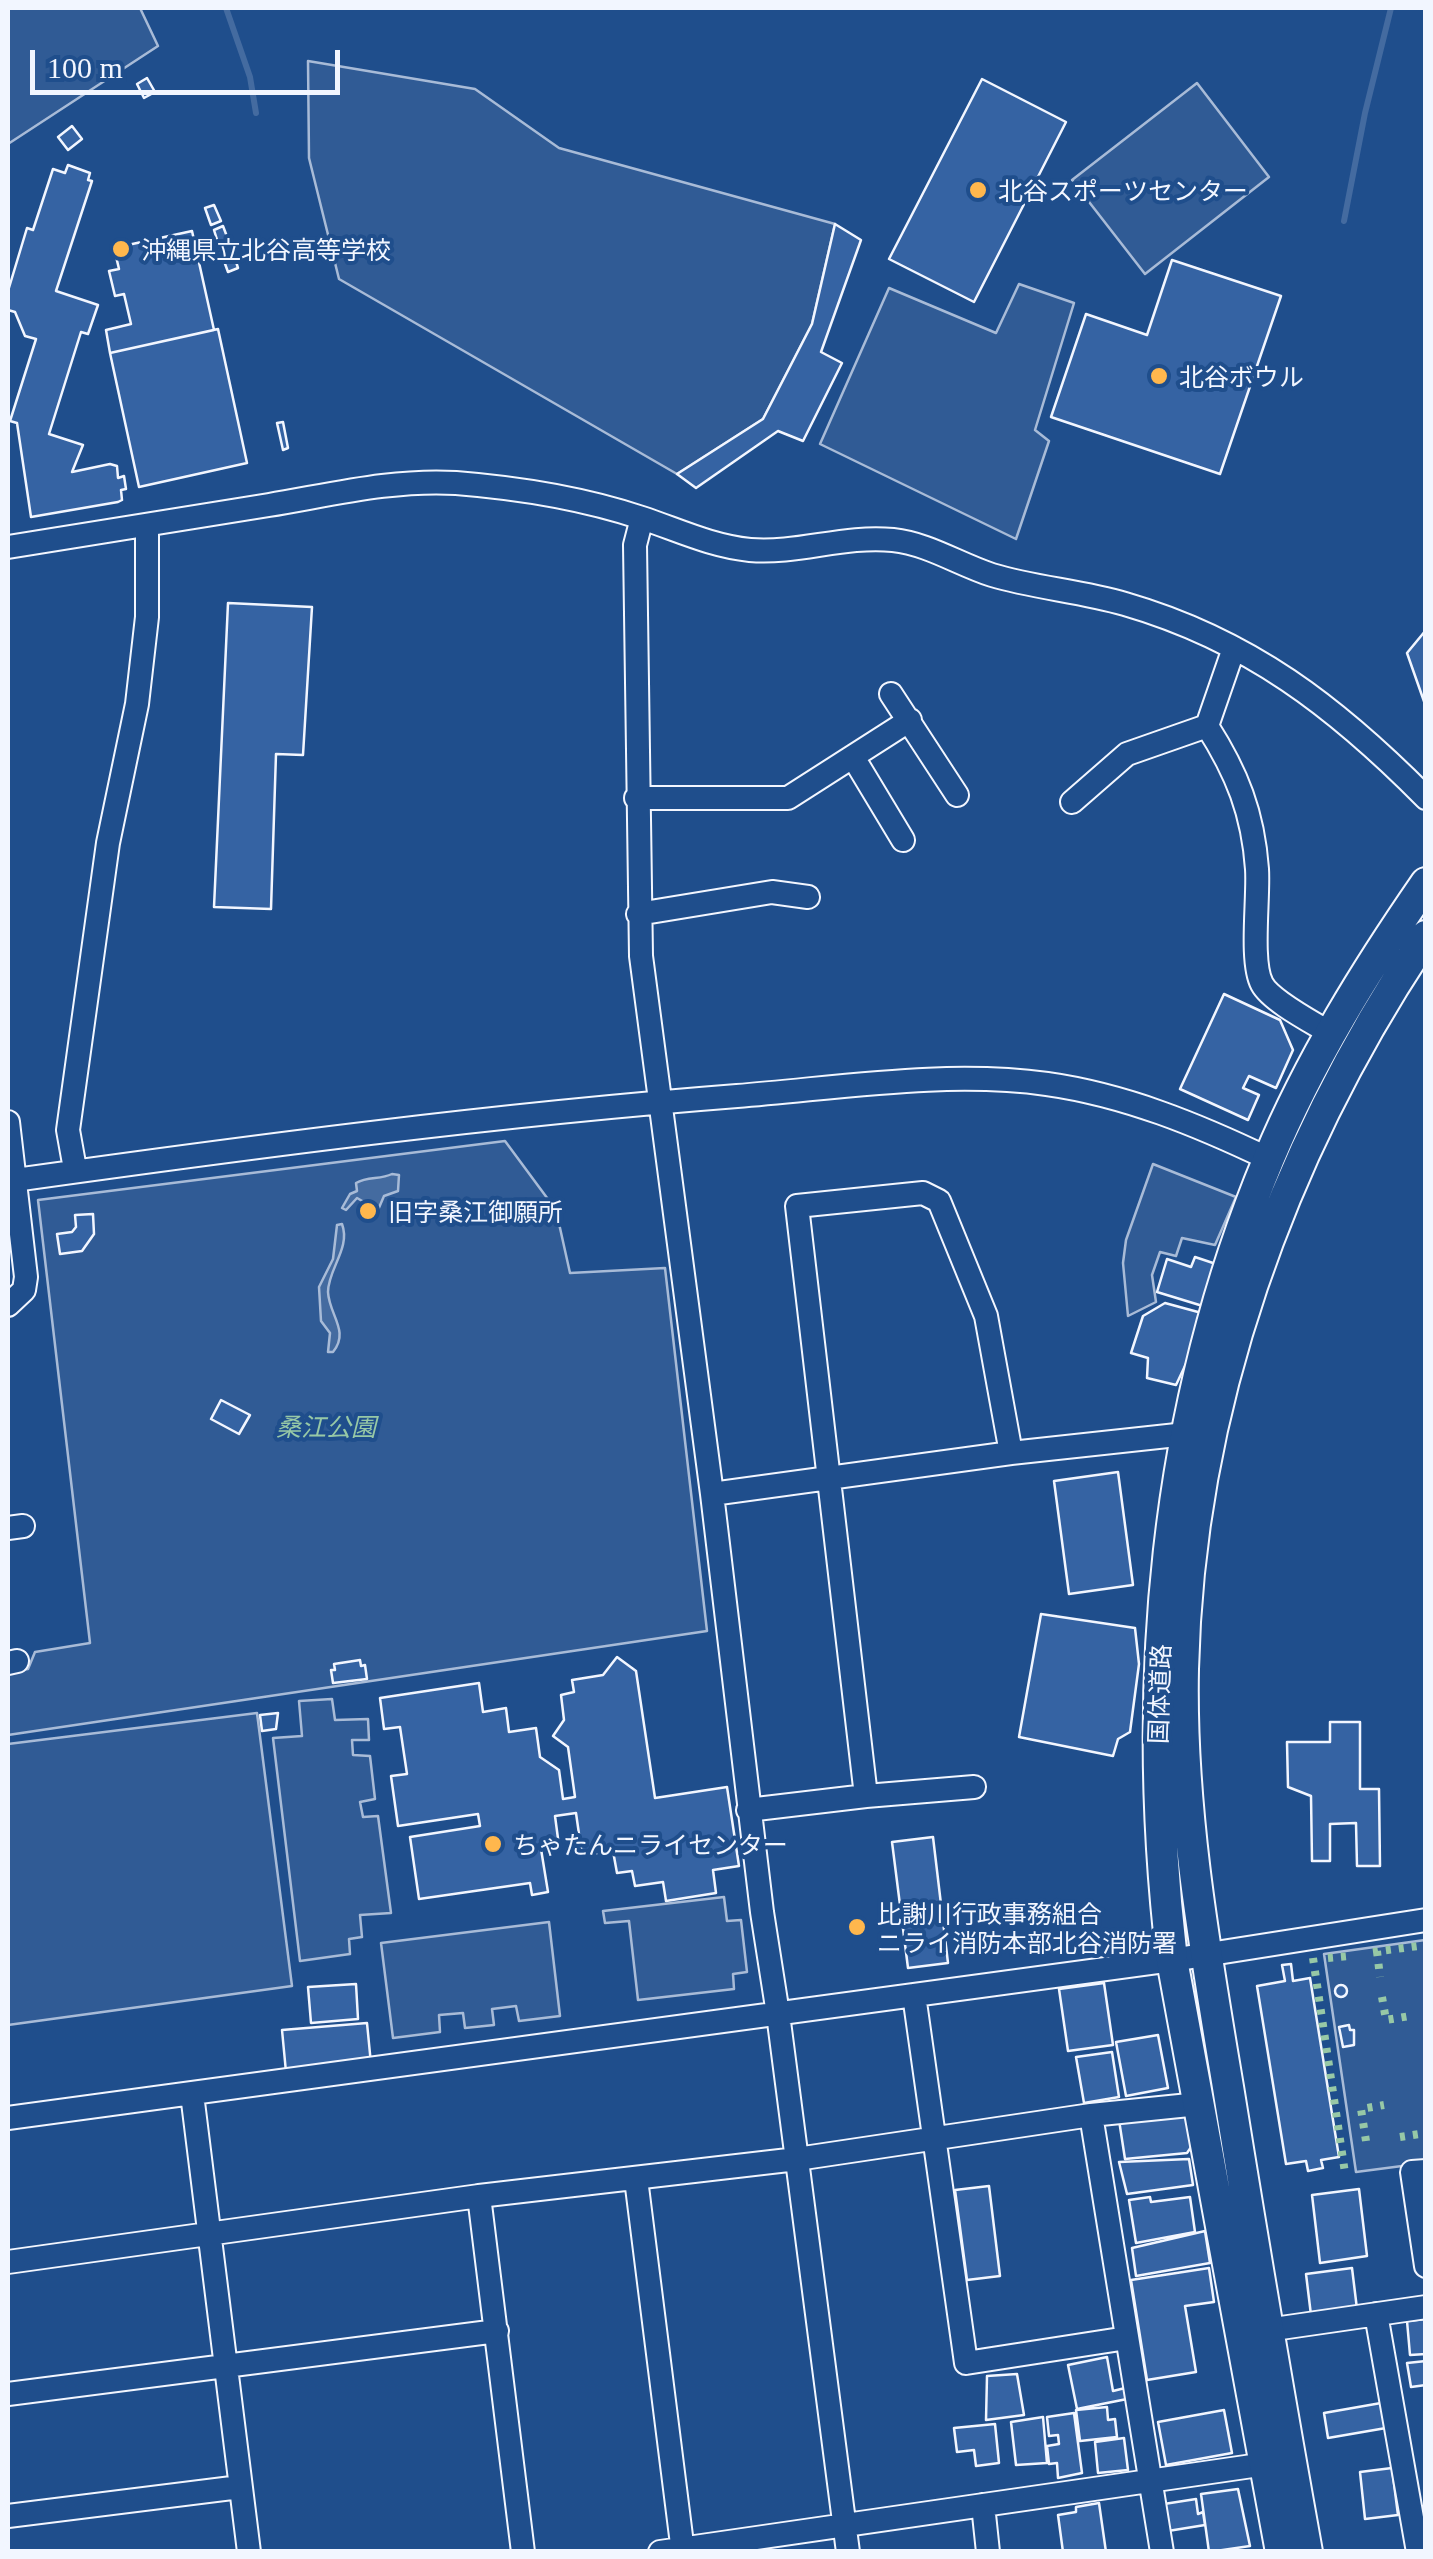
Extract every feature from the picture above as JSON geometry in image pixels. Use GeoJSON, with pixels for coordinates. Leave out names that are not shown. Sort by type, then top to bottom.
{"type":"FeatureCollection","features":[{"type":"Feature","properties":{"kind":"main road","name":"国体道路"},"geometry":{"type":"LineString","coordinates":[[1281,2552],[1172,1960],[1157,1772],[1168,1538],[1186,1434],[1214,1319],[1268,1159],[1330,1034],[1379,950],[1426,882]]}},
{"type":"Feature","properties":{"kind":"main road","name":"国体道路"},"geometry":{"type":"LineString","coordinates":[[1307,2552],[1206,1954],[1185,1756],[1183,1671],[1192,1543],[1211,1432],[1243,1316],[1294,1171],[1340,1075],[1386,994],[1426,936]]}},
{"type":"Feature","properties":{"kind":"street"},"geometry":{"type":"LineString","coordinates":[[8,547],[339,493],[434,483],[538,492],[642,518],[699,540],[753,550],[780,551],[867,539],[927,547],[993,576],[1074,590],[1174,619],[1234,648],[1314,696],[1426,798]]}},
{"type":"Feature","properties":{"kind":"street"},"geometry":{"type":"LineString","coordinates":[[642,518],[635,545],[636,798],[638,914],[646,1000],[712,1494],[748,1810],[798,2158],[848,2552]]}},
{"type":"Feature","properties":{"kind":"street"},"geometry":{"type":"LineString","coordinates":[[75,1169],[68,1130],[108,843],[137,704],[146,616],[147,525]]}},
{"type":"Feature","properties":{"kind":"street"},"geometry":{"type":"LineString","coordinates":[[1207,726],[1234,648]]}},
{"type":"Feature","properties":{"kind":"street"},"geometry":{"type":"LineString","coordinates":[[890,694],[956,795]]}},
{"type":"Feature","properties":{"kind":"street"},"geometry":{"type":"LineString","coordinates":[[636,798],[788,798],[910,720]]}},
{"type":"Feature","properties":{"kind":"street"},"geometry":{"type":"LineString","coordinates":[[1072,802],[1126,754],[1207,726]]}},
{"type":"Feature","properties":{"kind":"street"},"geometry":{"type":"LineString","coordinates":[[1207,726],[1232,766],[1246,800],[1257,868],[1258,970],[1263,987],[1330,1034]]}},
{"type":"Feature","properties":{"kind":"street"},"geometry":{"type":"LineString","coordinates":[[853,757],[903,840]]}},
{"type":"Feature","properties":{"kind":"street"},"geometry":{"type":"LineString","coordinates":[[638,914],[772,892],[808,896]]}},
{"type":"Feature","properties":{"kind":"street"},"geometry":{"type":"LineString","coordinates":[[12,1180],[75,1169],[662,1102],[934,1080],[1046,1084],[1122,1100],[1268,1159]]}},
{"type":"Feature","properties":{"kind":"street"},"geometry":{"type":"LineString","coordinates":[[8,1122],[26,1277],[24,1290],[8,1305]]}},
{"type":"Feature","properties":{"kind":"street"},"geometry":{"type":"LineString","coordinates":[[866,1796],[797,1206],[922,1192],[939,1201],[986,1316],[1011,1452]]}},
{"type":"Feature","properties":{"kind":"street"},"geometry":{"type":"LineString","coordinates":[[712,1494],[1011,1452],[1186,1434]]}},
{"type":"Feature","properties":{"kind":"street"},"geometry":{"type":"LineString","coordinates":[[748,1810],[974,1787]]}},
{"type":"Feature","properties":{"kind":"street"},"geometry":{"type":"LineString","coordinates":[[8,2118],[1172,1960],[1426,1920]]}},
{"type":"Feature","properties":{"kind":"street"},"geometry":{"type":"LineString","coordinates":[[914,1995],[966,2363],[1127,2338]]}},
{"type":"Feature","properties":{"kind":"street"},"geometry":{"type":"LineString","coordinates":[[192,2094],[249,2552]]}},
{"type":"Feature","properties":{"kind":"street"},"geometry":{"type":"LineString","coordinates":[[8,2262],[479,2196],[636,2179],[1091,2115],[1199,2104]]}},
{"type":"Feature","properties":{"kind":"street"},"geometry":{"type":"LineString","coordinates":[[1091,2115],[1162,2552]]}},
{"type":"Feature","properties":{"kind":"street"},"geometry":{"type":"LineString","coordinates":[[1426,2170],[1412,2172],[1426,2266]]}},
{"type":"Feature","properties":{"kind":"street"},"geometry":{"type":"LineString","coordinates":[[636,2179],[675,2551],[1266,2464]]}},
{"type":"Feature","properties":{"kind":"street"},"geometry":{"type":"LineString","coordinates":[[479,2196],[522,2552]]}},
{"type":"Feature","properties":{"kind":"street"},"geometry":{"type":"LineString","coordinates":[[1268,2330],[1426,2308]]}},
{"type":"Feature","properties":{"kind":"street"},"geometry":{"type":"LineString","coordinates":[[1376,2314],[1422,2551]]}},
{"type":"Feature","properties":{"kind":"street"},"geometry":{"type":"LineString","coordinates":[[8,2394],[496,2331]]}},
{"type":"Feature","properties":{"kind":"street"},"geometry":{"type":"LineString","coordinates":[[8,2516],[240,2487]]}},
{"type":"Feature","properties":{"kind":"street"},"geometry":{"type":"LineString","coordinates":[[983,2505],[988,2552]]}},
{"type":"Feature","properties":{"kind":"shaded area"},"geometry":{"type":"Polygon","coordinates":[[[8,8],[140,8],[158,46],[8,144],[8,8]]]}},
{"type":"Feature","properties":{"kind":"shaded area"},"geometry":{"type":"Polygon","coordinates":[[[308,61],[475,89],[559,148],[835,224],[812,324],[763,419],[677,474],[339,279],[309,158],[308,61]]]}},
{"type":"Feature","properties":{"kind":"shaded area"},"geometry":{"type":"Polygon","coordinates":[[[1197,83],[1269,177],[1145,274],[1072,180],[1197,83]]]}},
{"type":"Feature","properties":{"kind":"shaded area"},"geometry":{"type":"Polygon","coordinates":[[[1019,284],[1074,303],[1035,430],[1049,441],[1016,539],[820,444],[889,288],[996,333],[1019,284]]]}},
{"type":"Feature","properties":{"kind":"shaded area","name":"桑江公園"},"geometry":{"type":"Polygon","coordinates":[[[505,1141],[556,1210],[570,1273],[665,1268],[707,1631],[8,1735],[8,1672],[28,1669],[35,1652],[90,1643],[38,1200],[505,1141]]]}},
{"type":"Feature","properties":{"kind":"shaded area"},"geometry":{"type":"Polygon","coordinates":[[[1153,1164],[1236,1197],[1215,1245],[1182,1238],[1176,1256],[1160,1252],[1152,1275],[1156,1302],[1128,1316],[1123,1263],[1126,1240],[1153,1164]]]}},
{"type":"Feature","properties":{"kind":"shaded area"},"geometry":{"type":"Polygon","coordinates":[[[399,1175],[398,1191],[384,1196],[378,1210],[357,1198],[346,1210],[342,1208],[350,1194],[357,1191],[356,1183],[399,1175]]]}},
{"type":"Feature","properties":{"kind":"shaded area"},"geometry":{"type":"Polygon","coordinates":[[[342,1224],[344,1242],[328,1292],[340,1337],[333,1352],[328,1352],[330,1333],[321,1321],[319,1287],[333,1259],[337,1225],[342,1224]]]}},
{"type":"Feature","properties":{"kind":"shaded area"},"geometry":{"type":"Polygon","coordinates":[[[332,1699],[335,1720],[368,1719],[369,1740],[352,1740],[353,1755],[370,1756],[375,1799],[360,1802],[363,1817],[378,1816],[391,1913],[360,1915],[362,1937],[349,1939],[350,1954],[300,1961],[273,1738],[302,1736],[299,1701],[332,1699]]]}},
{"type":"Feature","properties":{"kind":"shaded area"},"geometry":{"type":"Polygon","coordinates":[[[257,1713],[292,1986],[8,2025],[8,1744],[257,1713]]]}},
{"type":"Feature","properties":{"kind":"shaded area"},"geometry":{"type":"Polygon","coordinates":[[[724,1897],[727,1921],[741,1920],[747,1972],[733,1974],[734,1989],[638,2000],[629,1921],[605,1923],[603,1911],[724,1897]]]}},
{"type":"Feature","properties":{"kind":"shaded area"},"geometry":{"type":"Polygon","coordinates":[[[549,1922],[560,2016],[519,2021],[516,2006],[492,2009],[494,2025],[465,2028],[463,2013],[439,2015],[440,2032],[393,2038],[381,1943],[549,1922]]]}},
{"type":"Feature","properties":{"kind":"shaded area"},"geometry":{"type":"Polygon","coordinates":[[[1425,1940],[1425,2163],[1356,2172],[1324,1954],[1425,1940]]]}},
{"type":"Feature","properties":{"kind":"building"},"geometry":{"type":"Polygon","coordinates":[[[147,78],[155,92],[144,98],[137,84],[147,78]]]}},
{"type":"Feature","properties":{"kind":"building","name":"北谷スポーツセンター"},"geometry":{"type":"Polygon","coordinates":[[[982,79],[1066,122],[974,302],[889,259],[982,79]]]}},
{"type":"Feature","properties":{"kind":"building"},"geometry":{"type":"Polygon","coordinates":[[[72,126],[82,139],[68,150],[58,137],[72,126]]]}},
{"type":"Feature","properties":{"kind":"building"},"geometry":{"type":"Polygon","coordinates":[[[68,165],[90,173],[88,180],[92,181],[56,291],[98,305],[88,334],[81,332],[49,434],[83,445],[72,472],[117,466],[118,478],[124,476],[126,489],[121,490],[122,500],[118,502],[31,517],[17,423],[10,421],[36,339],[25,336],[15,312],[8,310],[8,291],[27,228],[33,230],[53,169],[65,173],[68,165]]]}},
{"type":"Feature","properties":{"kind":"building"},"geometry":{"type":"Polygon","coordinates":[[[214,205],[221,221],[211,225],[205,208],[214,205]]]}},
{"type":"Feature","properties":{"kind":"building"},"geometry":{"type":"Polygon","coordinates":[[[835,224],[861,240],[821,352],[842,363],[803,441],[778,431],[696,488],[677,474],[763,419],[812,324],[835,224]]]}},
{"type":"Feature","properties":{"kind":"building"},"geometry":{"type":"Polygon","coordinates":[[[223,226],[229,242],[219,246],[214,230],[223,226]]]}},
{"type":"Feature","properties":{"kind":"building"},"geometry":{"type":"Polygon","coordinates":[[[192,231],[214,330],[110,353],[106,330],[131,324],[124,294],[115,296],[109,271],[119,269],[114,248],[192,231]]]}},
{"type":"Feature","properties":{"kind":"building"},"geometry":{"type":"Polygon","coordinates":[[[231,246],[238,268],[228,272],[220,250],[231,246]]]}},
{"type":"Feature","properties":{"kind":"building","name":"北谷ボウル"},"geometry":{"type":"Polygon","coordinates":[[[1172,260],[1281,296],[1220,474],[1051,417],[1086,314],[1147,335],[1172,260]]]}},
{"type":"Feature","properties":{"kind":"building"},"geometry":{"type":"Polygon","coordinates":[[[218,329],[247,463],[139,487],[110,353],[218,329]]]}},
{"type":"Feature","properties":{"kind":"building"},"geometry":{"type":"Polygon","coordinates":[[[283,422],[288,448],[283,450],[277,423],[283,422]]]}},
{"type":"Feature","properties":{"kind":"building"},"geometry":{"type":"Polygon","coordinates":[[[228,603],[312,607],[303,755],[276,754],[271,909],[214,907],[228,603]]]}},
{"type":"Feature","properties":{"kind":"building"},"geometry":{"type":"Polygon","coordinates":[[[1426,630],[1426,707],[1407,653],[1426,630]]]}},
{"type":"Feature","properties":{"kind":"building"},"geometry":{"type":"Polygon","coordinates":[[[1224,994],[1280,1020],[1293,1050],[1276,1088],[1249,1076],[1243,1088],[1259,1095],[1248,1120],[1180,1089],[1224,994]]]}},
{"type":"Feature","properties":{"kind":"building"},"geometry":{"type":"Polygon","coordinates":[[[93,1214],[94,1234],[82,1251],[60,1254],[57,1234],[72,1232],[76,1227],[75,1215],[93,1214]]]}},
{"type":"Feature","properties":{"kind":"building"},"geometry":{"type":"Polygon","coordinates":[[[1195,1257],[1219,1265],[1206,1307],[1157,1292],[1167,1259],[1191,1267],[1195,1257]]]}},
{"type":"Feature","properties":{"kind":"building"},"geometry":{"type":"Polygon","coordinates":[[[1165,1303],[1209,1315],[1176,1385],[1147,1378],[1148,1358],[1131,1353],[1143,1316],[1165,1303]]]}},
{"type":"Feature","properties":{"kind":"building"},"geometry":{"type":"Polygon","coordinates":[[[221,1400],[250,1415],[239,1434],[211,1419],[221,1400]]]}},
{"type":"Feature","properties":{"kind":"building"},"geometry":{"type":"Polygon","coordinates":[[[1118,1472],[1133,1585],[1069,1594],[1054,1481],[1118,1472]]]}},
{"type":"Feature","properties":{"kind":"building"},"geometry":{"type":"Polygon","coordinates":[[[1041,1614],[1135,1628],[1139,1664],[1130,1732],[1118,1739],[1113,1756],[1019,1737],[1041,1614]]]}},
{"type":"Feature","properties":{"kind":"building"},"geometry":{"type":"Polygon","coordinates":[[[617,1657],[636,1671],[655,1798],[727,1787],[739,1866],[713,1870],[716,1893],[666,1901],[663,1882],[635,1886],[632,1871],[617,1873],[613,1851],[582,1855],[576,1813],[555,1816],[559,1846],[541,1849],[548,1892],[532,1895],[530,1883],[419,1899],[410,1837],[480,1826],[478,1814],[398,1826],[391,1776],[407,1774],[400,1727],[384,1729],[380,1698],[479,1683],[483,1712],[506,1708],[509,1732],[536,1728],[540,1757],[559,1770],[563,1799],[575,1797],[568,1747],[553,1736],[564,1720],[561,1695],[574,1692],[572,1680],[603,1675],[617,1657]]]}},
{"type":"Feature","properties":{"kind":"building"},"geometry":{"type":"Polygon","coordinates":[[[360,1660],[367,1679],[333,1683],[334,1664],[360,1660]]]}},
{"type":"Feature","properties":{"kind":"building"},"geometry":{"type":"Polygon","coordinates":[[[278,1713],[276,1729],[262,1731],[260,1715],[278,1713]]]}},
{"type":"Feature","properties":{"kind":"building"},"geometry":{"type":"Polygon","coordinates":[[[1330,1722],[1360,1722],[1360,1789],[1379,1789],[1380,1866],[1357,1866],[1356,1823],[1330,1824],[1330,1861],[1312,1861],[1311,1796],[1288,1787],[1287,1742],[1330,1742],[1330,1722]]]}},
{"type":"Feature","properties":{"kind":"building"},"geometry":{"type":"Polygon","coordinates":[[[933,1837],[948,1963],[908,1968],[892,1842],[933,1837]]]}},
{"type":"Feature","properties":{"kind":"building"},"geometry":{"type":"Polygon","coordinates":[[[1291,1964],[1293,1981],[1310,1978],[1339,2157],[1321,2160],[1323,2168],[1308,2171],[1306,2161],[1286,2164],[1257,1986],[1285,1981],[1282,1965],[1291,1964]]]}},
{"type":"Feature","properties":{"kind":"building"},"geometry":{"type":"Polygon","coordinates":[[[1104,1983],[1113,2045],[1068,2051],[1059,1989],[1104,1983]]]}},
{"type":"Feature","properties":{"kind":"building"},"geometry":{"type":"Polygon","coordinates":[[[356,1984],[358,2019],[311,2023],[308,1987],[356,1984]]]}},
{"type":"Feature","properties":{"kind":"building"},"geometry":{"type":"Polygon","coordinates":[[[1341,1985],[1347,1991],[1341,1997],[1335,1991],[1341,1985]]]}},
{"type":"Feature","properties":{"kind":"building"},"geometry":{"type":"Polygon","coordinates":[[[367,2023],[371,2064],[286,2072],[282,2030],[367,2023]]]}},
{"type":"Feature","properties":{"kind":"building"},"geometry":{"type":"Polygon","coordinates":[[[1349,2025],[1354,2030],[1354,2045],[1343,2047],[1339,2027],[1349,2025]]]}},
{"type":"Feature","properties":{"kind":"building"},"geometry":{"type":"Polygon","coordinates":[[[1158,2035],[1168,2088],[1126,2096],[1116,2042],[1158,2035]]]}},
{"type":"Feature","properties":{"kind":"building"},"geometry":{"type":"Polygon","coordinates":[[[1112,2052],[1119,2097],[1084,2103],[1076,2057],[1112,2052]]]}},
{"type":"Feature","properties":{"kind":"building"},"geometry":{"type":"Polygon","coordinates":[[[1184,2114],[1196,2128],[1196,2140],[1187,2153],[1125,2159],[1119,2120],[1184,2114]]]}},
{"type":"Feature","properties":{"kind":"building"},"geometry":{"type":"Polygon","coordinates":[[[1189,2159],[1193,2185],[1127,2194],[1119,2162],[1189,2159]]]}},
{"type":"Feature","properties":{"kind":"building"},"geometry":{"type":"Polygon","coordinates":[[[989,2186],[1000,2276],[967,2280],[955,2190],[989,2186]]]}},
{"type":"Feature","properties":{"kind":"building"},"geometry":{"type":"Polygon","coordinates":[[[1359,2189],[1367,2256],[1320,2263],[1312,2195],[1359,2189]]]}},
{"type":"Feature","properties":{"kind":"building"},"geometry":{"type":"Polygon","coordinates":[[[1150,2197],[1151,2202],[1190,2197],[1195,2232],[1136,2243],[1129,2200],[1150,2197]]]}},
{"type":"Feature","properties":{"kind":"building"},"geometry":{"type":"Polygon","coordinates":[[[1205,2231],[1210,2263],[1136,2276],[1132,2248],[1205,2231]]]}},
{"type":"Feature","properties":{"kind":"building"},"geometry":{"type":"Polygon","coordinates":[[[1209,2268],[1214,2302],[1185,2306],[1196,2372],[1147,2380],[1131,2280],[1209,2268]]]}},
{"type":"Feature","properties":{"kind":"building"},"geometry":{"type":"Polygon","coordinates":[[[1352,2268],[1357,2309],[1311,2315],[1306,2274],[1352,2268]]]}},
{"type":"Feature","properties":{"kind":"building"},"geometry":{"type":"Polygon","coordinates":[[[1426,2319],[1426,2354],[1410,2355],[1407,2321],[1426,2319]]]}},
{"type":"Feature","properties":{"kind":"building"},"geometry":{"type":"Polygon","coordinates":[[[1107,2357],[1113,2391],[1125,2388],[1127,2399],[1077,2409],[1068,2365],[1107,2357]]]}},
{"type":"Feature","properties":{"kind":"building"},"geometry":{"type":"Polygon","coordinates":[[[1426,2361],[1426,2385],[1411,2387],[1407,2363],[1426,2361]]]}},
{"type":"Feature","properties":{"kind":"building"},"geometry":{"type":"Polygon","coordinates":[[[1017,2374],[1024,2415],[986,2420],[987,2376],[1017,2374]]]}},
{"type":"Feature","properties":{"kind":"building"},"geometry":{"type":"Polygon","coordinates":[[[1381,2403],[1386,2428],[1328,2438],[1324,2413],[1381,2403]]]}},
{"type":"Feature","properties":{"kind":"building"},"geometry":{"type":"Polygon","coordinates":[[[1107,2407],[1108,2420],[1115,2419],[1117,2437],[1080,2441],[1076,2410],[1107,2407]]]}},
{"type":"Feature","properties":{"kind":"building"},"geometry":{"type":"Polygon","coordinates":[[[1224,2410],[1232,2453],[1166,2465],[1158,2422],[1224,2410]]]}},
{"type":"Feature","properties":{"kind":"building"},"geometry":{"type":"Polygon","coordinates":[[[1074,2413],[1082,2473],[1058,2478],[1057,2463],[1049,2464],[1047,2446],[1059,2444],[1058,2435],[1049,2436],[1047,2417],[1074,2413]]]}},
{"type":"Feature","properties":{"kind":"building"},"geometry":{"type":"Polygon","coordinates":[[[1043,2417],[1047,2463],[1016,2465],[1011,2422],[1043,2417]]]}},
{"type":"Feature","properties":{"kind":"building"},"geometry":{"type":"Polygon","coordinates":[[[995,2424],[999,2463],[976,2466],[974,2450],[957,2452],[954,2428],[995,2424]]]}},
{"type":"Feature","properties":{"kind":"building"},"geometry":{"type":"Polygon","coordinates":[[[1124,2438],[1128,2470],[1098,2473],[1095,2442],[1124,2438]]]}},
{"type":"Feature","properties":{"kind":"building"},"geometry":{"type":"Polygon","coordinates":[[[1392,2468],[1398,2515],[1365,2519],[1360,2472],[1392,2468]]]}},
{"type":"Feature","properties":{"kind":"building"},"geometry":{"type":"Polygon","coordinates":[[[1238,2489],[1250,2546],[1209,2552],[1201,2494],[1238,2489]]]}},
{"type":"Feature","properties":{"kind":"building"},"geometry":{"type":"Polygon","coordinates":[[[1196,2499],[1198,2514],[1203,2512],[1205,2525],[1168,2531],[1164,2504],[1196,2499]]]}},
{"type":"Feature","properties":{"kind":"building"},"geometry":{"type":"Polygon","coordinates":[[[1099,2503],[1106,2552],[1063,2552],[1058,2515],[1099,2503]]]}},
{"type":"Feature","properties":{"kind":"waterway"},"geometry":{"type":"LineString","coordinates":[[226,8],[250,77],[256,113]]}},
{"type":"Feature","properties":{"kind":"waterway"},"geometry":{"type":"LineString","coordinates":[[1344,221],[1391,8]]}},
{"type":"Feature","properties":{"kind":"hedge"},"geometry":{"type":"LineString","coordinates":[[1373,1952],[1426,1945]]}},
{"type":"Feature","properties":{"kind":"hedge"},"geometry":{"type":"LineString","coordinates":[[1377,1951],[1380,1977]]}},
{"type":"Feature","properties":{"kind":"hedge"},"geometry":{"type":"LineString","coordinates":[[1328,1958],[1350,1956]]}},
{"type":"Feature","properties":{"kind":"hedge"},"geometry":{"type":"LineString","coordinates":[[1313,1958],[1345,2173]]}},
{"type":"Feature","properties":{"kind":"hedge"},"geometry":{"type":"LineString","coordinates":[[1382,1997],[1386,2020],[1410,2016]]}},
{"type":"Feature","properties":{"kind":"hedge"},"geometry":{"type":"LineString","coordinates":[[1366,2141],[1361,2109],[1384,2105]]}},
{"type":"Feature","properties":{"kind":"hedge"},"geometry":{"type":"LineString","coordinates":[[1400,2137],[1426,2133]]}},
{"type":"Feature","properties":{"kind":"place","name":"北谷スポーツセンター"},"geometry":{"type":"Point","coordinates":[978,190]}},
{"type":"Feature","properties":{"kind":"place","name":"沖縄県立北谷高等学校"},"geometry":{"type":"Point","coordinates":[121,249]}},
{"type":"Feature","properties":{"kind":"place","name":"北谷ボウル"},"geometry":{"type":"Point","coordinates":[1159,376]}},
{"type":"Feature","properties":{"kind":"place","name":"旧字桑江御願所"},"geometry":{"type":"Point","coordinates":[368,1211]}},
{"type":"Feature","properties":{"kind":"place","name":"ちゃたんニライセンター"},"geometry":{"type":"Point","coordinates":[493,1844]}},
{"type":"Feature","properties":{"kind":"place","name":"比謝川行政事務組合 ニライ消防本部北谷消防署"},"geometry":{"type":"Point","coordinates":[857,1927]}}]}
